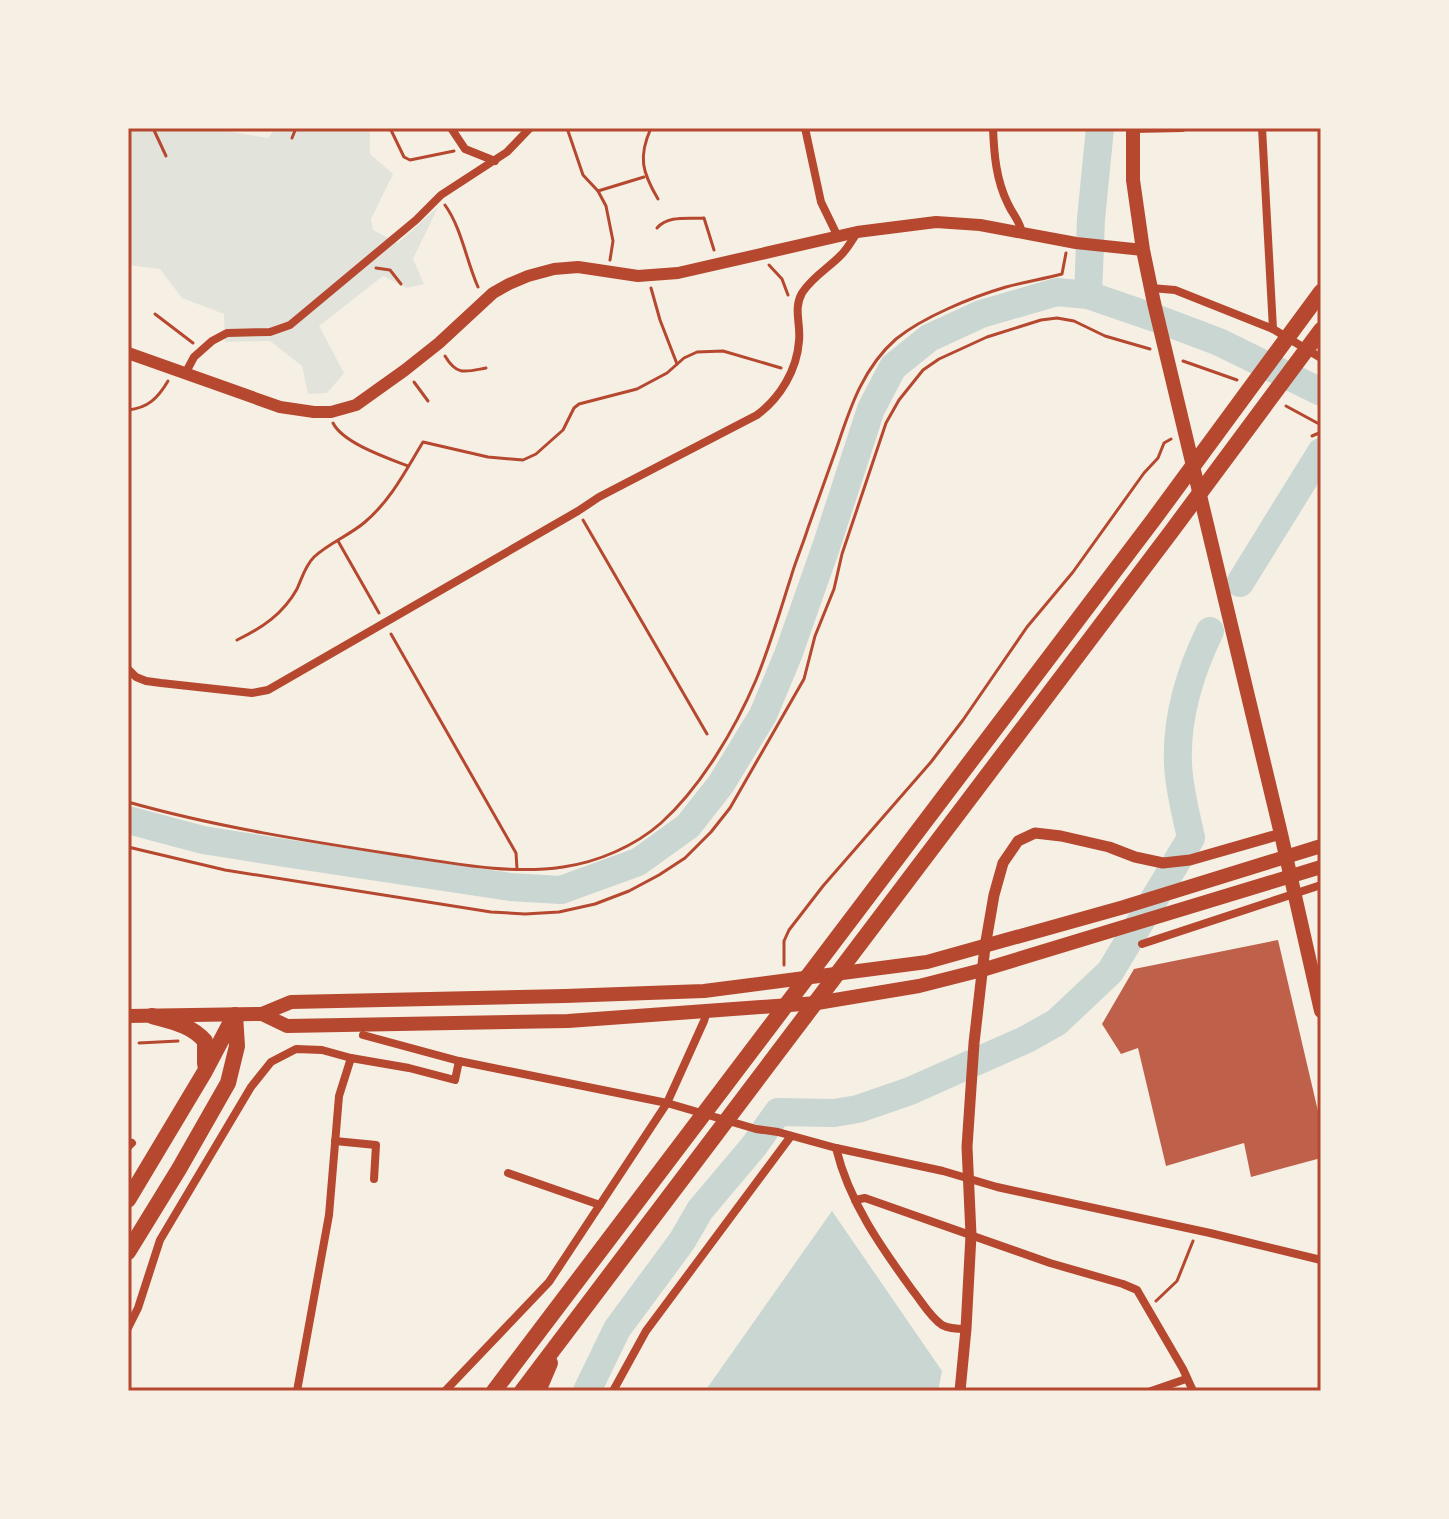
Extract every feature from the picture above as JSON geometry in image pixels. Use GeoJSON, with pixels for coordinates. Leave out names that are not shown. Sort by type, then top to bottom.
{"type":"FeatureCollection","features":[{"type":"Feature","properties":{"kind":"highway"},"geometry":{"type":"LineString","coordinates":[[494,1391],[1154,519],[1321,292]]}},
{"type":"Feature","properties":{"kind":"highway"},"geometry":{"type":"LineString","coordinates":[[522,1391],[1321,330]]}},
{"type":"Feature","properties":{"kind":"highway"},"geometry":{"type":"LineString","coordinates":[[128,1200],[235,1015]]}},
{"type":"Feature","properties":{"kind":"highway"},"geometry":{"type":"LineString","coordinates":[[128,1252],[228,1083],[237,1046],[235,1015]]}},
{"type":"Feature","properties":{"kind":"highway"},"geometry":{"type":"LineString","coordinates":[[152,1016],[183,1024],[205,1041],[207,1056],[204,1073]]}},
{"type":"Feature","properties":{"kind":"highway"},"geometry":{"type":"LineString","coordinates":[[538,1391],[558,1343]]}},
{"type":"Feature","properties":{"kind":"main road"},"geometry":{"type":"LineString","coordinates":[[1133,129],[1133,180],[1143,250],[1321,1011]]}},
{"type":"Feature","properties":{"kind":"main road"},"geometry":{"type":"LineString","coordinates":[[128,353],[280,407],[331,412],[356,405],[405,370],[493,293],[528,276],[554,269],[578,267],[650,276],[719,264],[857,232],[936,222],[980,225],[1072,242],[1143,250]]}},
{"type":"Feature","properties":{"kind":"main road"},"geometry":{"type":"LineString","coordinates":[[128,1016],[262,1014],[291,1002],[704,991],[927,962],[1124,907],[1321,846]]}},
{"type":"Feature","properties":{"kind":"main road"},"geometry":{"type":"LineString","coordinates":[[262,1014],[287,1026],[568,1021],[817,1003],[919,986],[982,970],[1321,867]]}},
{"type":"Feature","properties":{"kind":"street"},"geometry":{"type":"LineString","coordinates":[[451,128],[465,149],[495,161]]}},
{"type":"Feature","properties":{"kind":"street"},"geometry":{"type":"LineString","coordinates":[[180,370],[212,341],[227,333],[270,332],[290,325],[438,198],[507,152],[530,128]]}},
{"type":"Feature","properties":{"kind":"street"},"geometry":{"type":"LineString","coordinates":[[805,128],[821,202],[838,237]]}},
{"type":"Feature","properties":{"kind":"street"},"geometry":{"type":"LineString","coordinates":[[993,128],[995,167],[1022,233]]}},
{"type":"Feature","properties":{"kind":"street"},"geometry":{"type":"LineString","coordinates":[[1133,129],[1182,128]]}},
{"type":"Feature","properties":{"kind":"street"},"geometry":{"type":"LineString","coordinates":[[1262,128],[1273,329]]}},
{"type":"Feature","properties":{"kind":"street"},"geometry":{"type":"LineString","coordinates":[[128,669],[146,681],[252,693],[268,690],[599,497],[757,415],[776,398],[794,366],[800,340],[796,310],[802,293],[844,252],[857,232]]}},
{"type":"Feature","properties":{"kind":"street"},"geometry":{"type":"LineString","coordinates":[[1153,295],[1175,290],[1273,329],[1321,358]]}},
{"type":"Feature","properties":{"kind":"street"},"geometry":{"type":"LineString","coordinates":[[960,1391],[971,1235],[967,1147],[974,1043],[985,947],[1003,863],[1018,841],[1035,833],[1109,847],[1163,863],[1190,860],[1281,834]]}},
{"type":"Feature","properties":{"kind":"street"},"geometry":{"type":"LineString","coordinates":[[1142,944],[1321,885]]}},
{"type":"Feature","properties":{"kind":"street"},"geometry":{"type":"LineString","coordinates":[[445,1391],[549,1282],[667,1103],[707,1011]]}},
{"type":"Feature","properties":{"kind":"street"},"geometry":{"type":"LineString","coordinates":[[363,1035],[459,1061],[667,1103],[756,1129],[997,1187],[1321,1260]]}},
{"type":"Feature","properties":{"kind":"street"},"geometry":{"type":"LineString","coordinates":[[128,1328],[138,1308],[160,1240],[251,1087],[271,1062],[296,1049],[322,1050],[455,1080],[459,1061]]}},
{"type":"Feature","properties":{"kind":"street"},"geometry":{"type":"LineString","coordinates":[[297,1391],[329,1215],[339,1096],[351,1058]]}},
{"type":"Feature","properties":{"kind":"street"},"geometry":{"type":"LineString","coordinates":[[613,1391],[646,1331],[791,1136]]}},
{"type":"Feature","properties":{"kind":"street"},"geometry":{"type":"LineString","coordinates":[[335,1141],[376,1145],[374,1179]]}},
{"type":"Feature","properties":{"kind":"street"},"geometry":{"type":"LineString","coordinates":[[836,1148],[842,1175],[887,1255],[930,1314],[950,1328],[966,1329]]}},
{"type":"Feature","properties":{"kind":"street"},"geometry":{"type":"LineString","coordinates":[[508,1173],[600,1205]]}},
{"type":"Feature","properties":{"kind":"street"},"geometry":{"type":"LineString","coordinates":[[855,1200],[865,1198],[1137,1290],[1193,1391]]}},
{"type":"Feature","properties":{"kind":"street"},"geometry":{"type":"LineString","coordinates":[[1151,1391],[1186,1379]]}},
{"type":"Feature","properties":{"kind":"path"},"geometry":{"type":"LineString","coordinates":[[153,128],[166,156]]}},
{"type":"Feature","properties":{"kind":"path"},"geometry":{"type":"LineString","coordinates":[[292,138],[296,128]]}},
{"type":"Feature","properties":{"kind":"path"},"geometry":{"type":"LineString","coordinates":[[390,128],[404,157],[410,160],[465,149]]}},
{"type":"Feature","properties":{"kind":"path"},"geometry":{"type":"LineString","coordinates":[[567,128],[583,175],[598,191],[606,206],[613,241],[608,271]]}},
{"type":"Feature","properties":{"kind":"path"},"geometry":{"type":"LineString","coordinates":[[651,128],[643,146],[645,177],[658,199]]}},
{"type":"Feature","properties":{"kind":"path"},"geometry":{"type":"LineString","coordinates":[[598,191],[645,177]]}},
{"type":"Feature","properties":{"kind":"path"},"geometry":{"type":"LineString","coordinates":[[438,198],[448,209],[462,239],[469,267],[484,301]]}},
{"type":"Feature","properties":{"kind":"path"},"geometry":{"type":"LineString","coordinates":[[657,228],[670,219],[704,218],[719,264]]}},
{"type":"Feature","properties":{"kind":"path"},"geometry":{"type":"LineString","coordinates":[[128,802],[242,829],[497,869],[563,867],[612,854],[660,824],[682,801],[734,724],[756,680],[856,392],[877,359],[896,340],[919,324],[972,299],[1007,286],[1062,274],[1072,242]]}},
{"type":"Feature","properties":{"kind":"path"},"geometry":{"type":"LineString","coordinates":[[765,254],[767,262],[782,279],[790,309],[797,314]]}},
{"type":"Feature","properties":{"kind":"path"},"geometry":{"type":"LineString","coordinates":[[356,268],[386,268],[394,273],[401,284]]}},
{"type":"Feature","properties":{"kind":"path"},"geometry":{"type":"LineString","coordinates":[[650,276],[660,320],[677,364]]}},
{"type":"Feature","properties":{"kind":"path"},"geometry":{"type":"LineString","coordinates":[[155,314],[189,338],[201,351]]}},
{"type":"Feature","properties":{"kind":"path"},"geometry":{"type":"LineString","coordinates":[[128,847],[225,870],[491,912],[559,912],[595,904],[629,891],[685,858],[730,808],[749,777],[804,679],[815,636],[834,589],[842,554],[886,423],[899,400],[923,370],[939,359],[987,337],[1019,325],[1057,318],[1074,321],[1105,336],[1165,348],[1246,385]]}},
{"type":"Feature","properties":{"kind":"path"},"geometry":{"type":"LineString","coordinates":[[439,343],[453,368],[461,372],[486,368]]}},
{"type":"Feature","properties":{"kind":"path"},"geometry":{"type":"LineString","coordinates":[[237,640],[275,618],[298,587],[309,563],[364,523],[385,503],[423,442],[488,457],[523,460],[536,454],[563,430],[579,404],[637,389],[697,352],[723,351],[791,372]]}},
{"type":"Feature","properties":{"kind":"path"},"geometry":{"type":"LineString","coordinates":[[128,410],[138,409],[153,401],[180,370]]}},
{"type":"Feature","properties":{"kind":"path"},"geometry":{"type":"LineString","coordinates":[[405,370],[428,401]]}},
{"type":"Feature","properties":{"kind":"path"},"geometry":{"type":"LineString","coordinates":[[1284,405],[1321,427],[1319,433],[1312,436]]}},
{"type":"Feature","properties":{"kind":"path"},"geometry":{"type":"LineString","coordinates":[[331,412],[338,432],[408,466]]}},
{"type":"Feature","properties":{"kind":"path"},"geometry":{"type":"LineString","coordinates":[[786,981],[784,941],[789,930],[931,762],[1027,627],[1073,572],[1158,458],[1164,443],[1185,431]]}},
{"type":"Feature","properties":{"kind":"path"},"geometry":{"type":"LineString","coordinates":[[578,511],[707,734]]}},
{"type":"Feature","properties":{"kind":"path"},"geometry":{"type":"LineString","coordinates":[[338,541],[516,853],[517,869]]}},
{"type":"Feature","properties":{"kind":"path"},"geometry":{"type":"LineString","coordinates":[[139,1043],[182,1041]]}},
{"type":"Feature","properties":{"kind":"path"},"geometry":{"type":"LineString","coordinates":[[1147,1309],[1177,1281],[1197,1230]]}},
{"type":"Feature","properties":{"kind":"shaded area"},"geometry":{"type":"Polygon","coordinates":[[[128,128],[209,128],[268,138],[276,128],[370,128],[370,154],[393,174],[371,219],[373,230],[398,243],[438,207],[413,259],[424,284],[407,288],[383,276],[319,326],[344,373],[327,393],[308,394],[302,366],[270,341],[225,342],[224,314],[182,298],[160,269],[128,265],[128,128]]]}},
{"type":"Feature","properties":{"kind":"shaded area"},"geometry":{"type":"Polygon","coordinates":[[[832,1211],[942,1371],[938,1391],[705,1391],[832,1211]]]}},
{"type":"Feature","properties":{"kind":"building"},"geometry":{"type":"Polygon","coordinates":[[[1278,940],[1321,1124],[1321,1158],[1251,1177],[1244,1143],[1166,1166],[1138,1048],[1121,1054],[1102,1024],[1134,969],[1278,940]]]}},
{"type":"Feature","properties":{"kind":"waterway"},"geometry":{"type":"LineString","coordinates":[[1088,295],[1091,219],[1100,128]]}},
{"type":"Feature","properties":{"kind":"waterway"},"geometry":{"type":"LineString","coordinates":[[128,820],[203,840],[510,887],[561,890],[638,862],[688,826],[721,784],[763,715],[788,655],[871,409],[893,367],[929,338],[981,314],[1057,292],[1088,295],[1219,342],[1321,392]]}},
{"type":"Feature","properties":{"kind":"waterway"},"geometry":{"type":"LineString","coordinates":[[1240,583],[1321,452]]}},
{"type":"Feature","properties":{"kind":"waterway"},"geometry":{"type":"LineString","coordinates":[[587,1391],[617,1329],[682,1241],[700,1210],[778,1112],[834,1113],[858,1109],[910,1091],[1027,1039],[1057,1022],[1110,972],[1191,838],[1179,773],[1179,729],[1196,662],[1210,631]]}}]}
